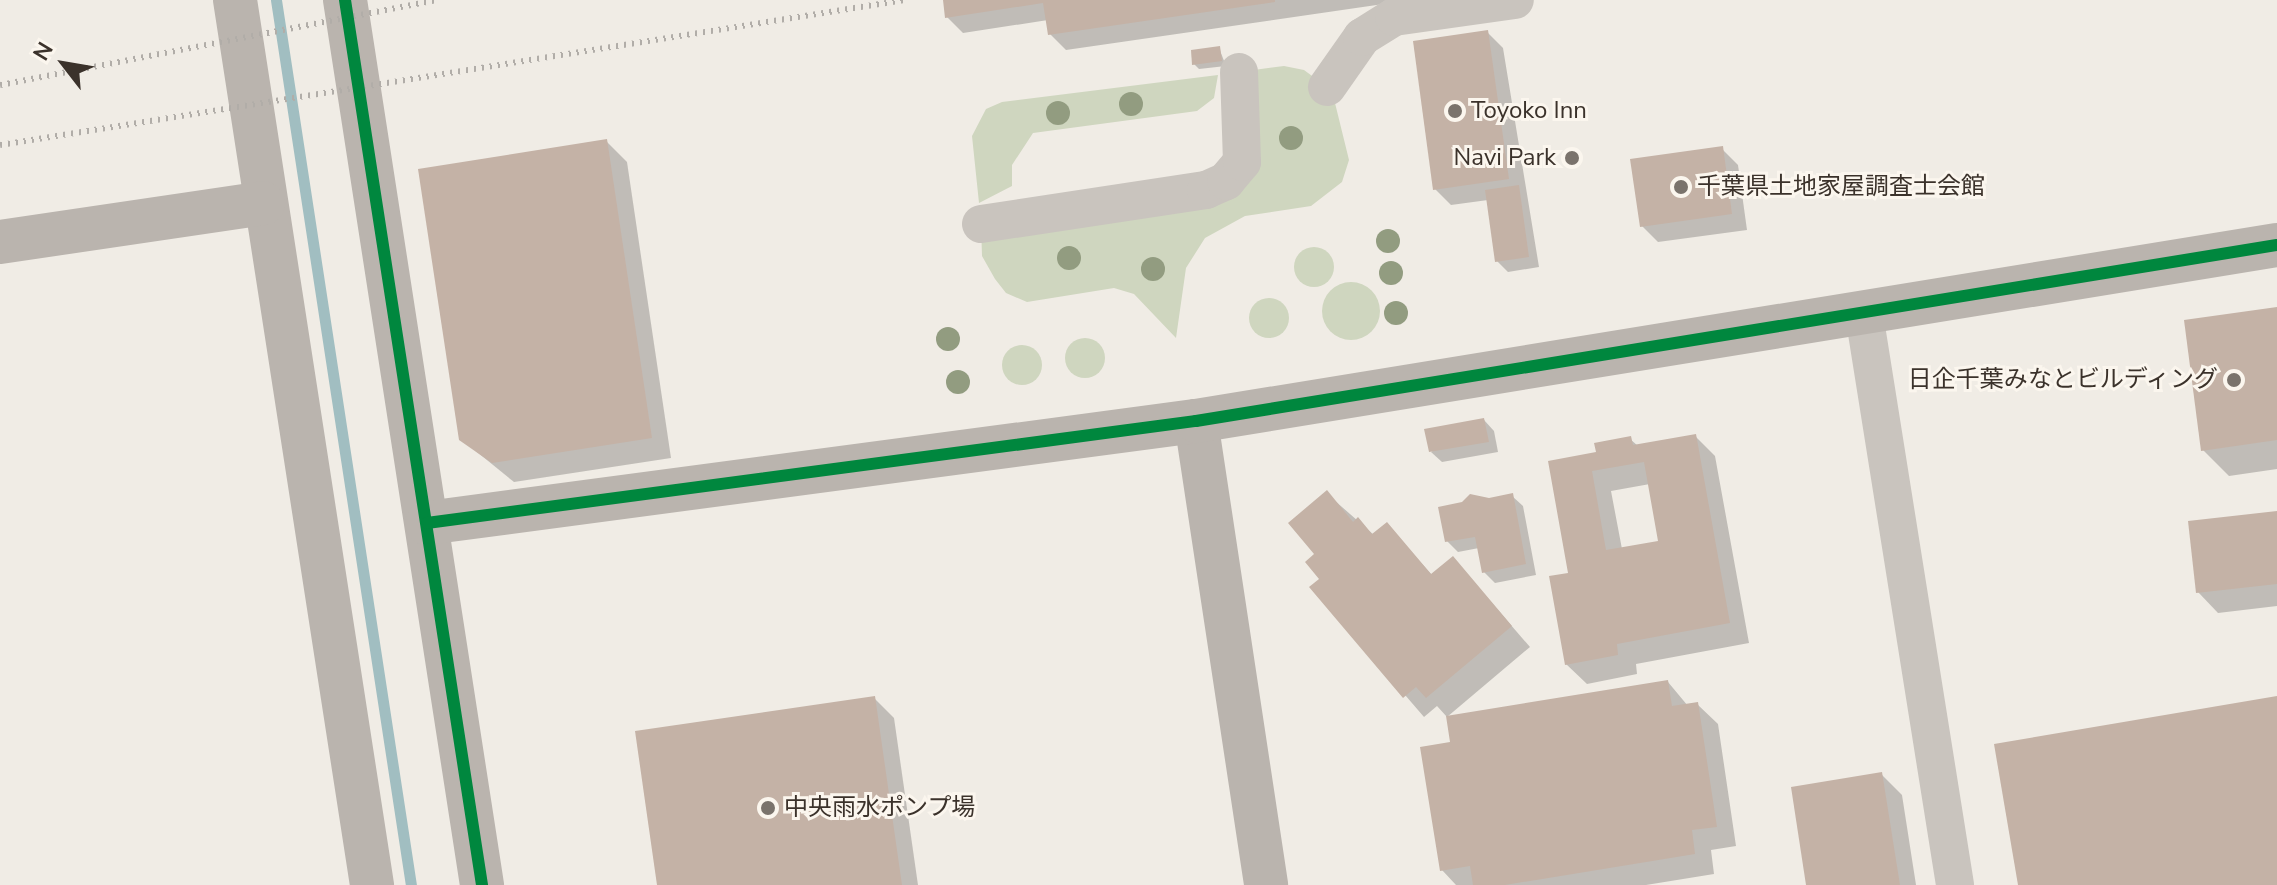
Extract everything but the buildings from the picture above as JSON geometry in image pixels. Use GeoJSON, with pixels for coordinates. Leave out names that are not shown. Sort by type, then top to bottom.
{"type":"FeatureCollection","features":[{"type":"Feature","properties":{"kind":"street"},"geometry":{"type":"LineString","coordinates":[[235,0],[263,203],[372,885]]}},
{"type":"Feature","properties":{"kind":"street"},"geometry":{"type":"LineString","coordinates":[[345,0],[482,885]]}},
{"type":"Feature","properties":{"kind":"street"},"geometry":{"type":"LineString","coordinates":[[1327,87],[1362,37],[1394,17],[1515,0]]}},
{"type":"Feature","properties":{"kind":"street"},"geometry":{"type":"LineString","coordinates":[[981,224],[1206,190],[1226,181],[1242,162],[1239,72]]}},
{"type":"Feature","properties":{"kind":"street"},"geometry":{"type":"LineString","coordinates":[[0,242],[263,203]]}},
{"type":"Feature","properties":{"kind":"street"},"geometry":{"type":"LineString","coordinates":[[427,523],[1196,421],[2277,245]]}},
{"type":"Feature","properties":{"kind":"street"},"geometry":{"type":"LineString","coordinates":[[1864,314],[1955,885]]}},
{"type":"Feature","properties":{"kind":"street"},"geometry":{"type":"LineString","coordinates":[[1196,421],[1266,885]]}},
{"type":"Feature","properties":{"kind":"green space"},"geometry":{"type":"Polygon","coordinates":[[[1284,66],[1304,70],[1327,87],[1335,103],[1349,160],[1342,182],[1311,206],[1245,216],[1205,238],[1186,268],[1176,338],[1134,294],[1114,288],[1027,302],[1006,293],[995,279],[982,256],[981,224],[1226,181],[1239,72],[1284,66]]]}},
{"type":"Feature","properties":{"kind":"green space"},"geometry":{"type":"Polygon","coordinates":[[[1218,75],[1214,98],[1197,111],[1033,133],[1012,165],[1012,186],[979,203],[972,136],[986,109],[1002,102],[1218,75]]]}},
{"type":"Feature","properties":{"kind":"green space"},"geometry":{"type":"Polygon","coordinates":[[[1314,247],[1328,253],[1334,267],[1328,281],[1314,287],[1300,281],[1294,267],[1300,253],[1314,247]]]}},
{"type":"Feature","properties":{"kind":"green space"},"geometry":{"type":"Polygon","coordinates":[[[1351,282],[1372,290],[1380,311],[1372,332],[1351,340],[1330,332],[1322,311],[1330,290],[1351,282]]]}},
{"type":"Feature","properties":{"kind":"green space"},"geometry":{"type":"Polygon","coordinates":[[[1269,298],[1283,304],[1289,318],[1283,332],[1269,338],[1255,332],[1249,318],[1255,304],[1269,298]]]}},
{"type":"Feature","properties":{"kind":"green space"},"geometry":{"type":"Polygon","coordinates":[[[1085,338],[1099,344],[1105,358],[1099,372],[1085,378],[1071,372],[1065,358],[1071,344],[1085,338]]]}},
{"type":"Feature","properties":{"kind":"green space"},"geometry":{"type":"Polygon","coordinates":[[[1022,345],[1036,351],[1042,365],[1036,379],[1022,385],[1008,379],[1002,365],[1008,351],[1022,345]]]}},
{"type":"Feature","properties":{"kind":"waterway"},"geometry":{"type":"LineString","coordinates":[[276,0],[411,885]]}},
{"type":"Feature","properties":{"kind":"railway"},"geometry":{"type":"LineString","coordinates":[[0,85],[438,0]]}},
{"type":"Feature","properties":{"kind":"railway"},"geometry":{"type":"LineString","coordinates":[[0,145],[904,0]]}},
{"type":"Feature","properties":{"kind":"cycle path"},"geometry":{"type":"LineString","coordinates":[[345,0],[482,885]]}},
{"type":"Feature","properties":{"kind":"cycle path"},"geometry":{"type":"LineString","coordinates":[[427,523],[1196,421],[2277,245]]}},
{"type":"Feature","properties":{"kind":"place","name":"Toyoko Inn"},"geometry":{"type":"Point","coordinates":[1455,111]}},
{"type":"Feature","properties":{"kind":"place","name":"Navi Park"},"geometry":{"type":"Point","coordinates":[1572,158]}},
{"type":"Feature","properties":{"kind":"place","name":"千葉県土地家屋調査士会館"},"geometry":{"type":"Point","coordinates":[1681,187]}},
{"type":"Feature","properties":{"kind":"place","name":"日企千葉みなとビルディング"},"geometry":{"type":"Point","coordinates":[2234,380]}},
{"type":"Feature","properties":{"kind":"place","name":"中央雨水ポンプ場"},"geometry":{"type":"Point","coordinates":[768,808]}}]}
